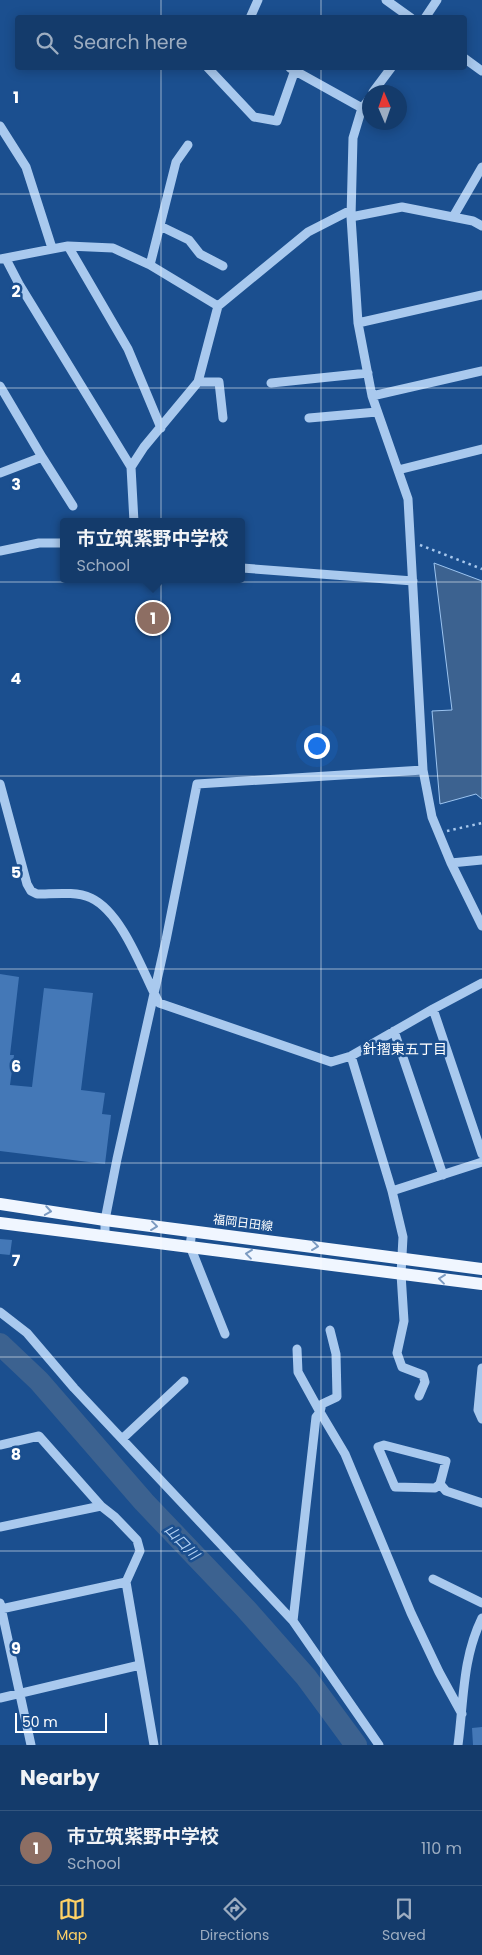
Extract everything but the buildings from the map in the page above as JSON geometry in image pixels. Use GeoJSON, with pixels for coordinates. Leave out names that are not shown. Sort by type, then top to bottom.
{"type":"FeatureCollection","features":[{"type":"Feature","properties":{"kind":"main road","name":"福岡日田線"},"geometry":{"type":"LineString","coordinates":[[0,1204],[106,1220],[402,1257],[482,1269]]}},
{"type":"Feature","properties":{"kind":"main road"},"geometry":{"type":"LineString","coordinates":[[0,1223],[482,1284]]}},
{"type":"Feature","properties":{"kind":"street"},"geometry":{"type":"LineString","coordinates":[[251,15],[258,0]]}},
{"type":"Feature","properties":{"kind":"street"},"geometry":{"type":"LineString","coordinates":[[386,0],[407,15]]}},
{"type":"Feature","properties":{"kind":"street"},"geometry":{"type":"LineString","coordinates":[[427,15],[437,0]]}},
{"type":"Feature","properties":{"kind":"street"},"geometry":{"type":"LineString","coordinates":[[467,60],[482,71]]}},
{"type":"Feature","properties":{"kind":"street"},"geometry":{"type":"LineString","coordinates":[[210,70],[254,117],[277,121],[293,70]]}},
{"type":"Feature","properties":{"kind":"street"},"geometry":{"type":"LineString","coordinates":[[295,70],[362,108],[353,138],[351,213],[358,323],[372,396],[408,499],[412,542],[423,770],[432,817],[438,834],[450,863],[482,924]]}},
{"type":"Feature","properties":{"kind":"street"},"geometry":{"type":"LineString","coordinates":[[378,85],[389,70]]}},
{"type":"Feature","properties":{"kind":"street"},"geometry":{"type":"LineString","coordinates":[[0,126],[26,167],[52,248]]}},
{"type":"Feature","properties":{"kind":"street"},"geometry":{"type":"LineString","coordinates":[[150,265],[176,162],[188,145]]}},
{"type":"Feature","properties":{"kind":"street"},"geometry":{"type":"LineString","coordinates":[[453,217],[482,167]]}},
{"type":"Feature","properties":{"kind":"street"},"geometry":{"type":"LineString","coordinates":[[131,467],[144,447],[198,382],[218,306],[308,232],[351,213],[402,207],[453,217],[482,226]]}},
{"type":"Feature","properties":{"kind":"street"},"geometry":{"type":"LineString","coordinates":[[160,226],[189,240],[200,254],[222,266]]}},
{"type":"Feature","properties":{"kind":"street"},"geometry":{"type":"LineString","coordinates":[[134,518],[131,467],[3,259],[68,246],[113,248],[150,265],[218,306]]}},
{"type":"Feature","properties":{"kind":"street"},"geometry":{"type":"LineString","coordinates":[[68,246],[128,348],[161,428]]}},
{"type":"Feature","properties":{"kind":"street"},"geometry":{"type":"LineString","coordinates":[[358,323],[482,295]]}},
{"type":"Feature","properties":{"kind":"street"},"geometry":{"type":"LineString","coordinates":[[372,396],[482,371]]}},
{"type":"Feature","properties":{"kind":"street"},"geometry":{"type":"LineString","coordinates":[[271,383],[368,373]]}},
{"type":"Feature","properties":{"kind":"street"},"geometry":{"type":"LineString","coordinates":[[198,382],[219,382],[223,418]]}},
{"type":"Feature","properties":{"kind":"street"},"geometry":{"type":"LineString","coordinates":[[0,386],[73,506]]}},
{"type":"Feature","properties":{"kind":"street"},"geometry":{"type":"LineString","coordinates":[[309,418],[377,412]]}},
{"type":"Feature","properties":{"kind":"street"},"geometry":{"type":"LineString","coordinates":[[398,470],[482,449]]}},
{"type":"Feature","properties":{"kind":"street"},"geometry":{"type":"LineString","coordinates":[[0,473],[42,457]]}},
{"type":"Feature","properties":{"kind":"street"},"geometry":{"type":"LineString","coordinates":[[0,551],[39,543],[60,543]]}},
{"type":"Feature","properties":{"kind":"street"},"geometry":{"type":"LineString","coordinates":[[245,568],[413,581]]}},
{"type":"Feature","properties":{"kind":"street"},"geometry":{"type":"LineString","coordinates":[[105,1235],[106,1220],[197,784],[423,770]]}},
{"type":"Feature","properties":{"kind":"street"},"geometry":{"type":"LineString","coordinates":[[0,784],[27,884],[31,891],[37,894],[80,895],[90,898],[109,911],[119,924],[159,1003],[331,1062],[351,1056],[482,983]]}},
{"type":"Feature","properties":{"kind":"street"},"geometry":{"type":"LineString","coordinates":[[450,863],[482,860]]}},
{"type":"Feature","properties":{"kind":"street"},"geometry":{"type":"LineString","coordinates":[[433,1009],[482,1154]]}},
{"type":"Feature","properties":{"kind":"street"},"geometry":{"type":"LineString","coordinates":[[394,1031],[443,1175]]}},
{"type":"Feature","properties":{"kind":"street"},"geometry":{"type":"LineString","coordinates":[[351,1056],[392,1191],[403,1237],[401,1274],[404,1320],[396,1353],[402,1367],[423,1375],[425,1382],[419,1396]]}},
{"type":"Feature","properties":{"kind":"street"},"geometry":{"type":"LineString","coordinates":[[392,1191],[482,1162]]}},
{"type":"Feature","properties":{"kind":"street"},"geometry":{"type":"LineString","coordinates":[[192,1231],[190,1246],[225,1334]]}},
{"type":"Feature","properties":{"kind":"street"},"geometry":{"type":"LineString","coordinates":[[0,1312],[27,1333],[122,1439],[293,1621],[379,1745]]}},
{"type":"Feature","properties":{"kind":"street"},"geometry":{"type":"LineString","coordinates":[[293,1621],[316,1418],[322,1404],[337,1397],[336,1354],[330,1330]]}},
{"type":"Feature","properties":{"kind":"street"},"geometry":{"type":"LineString","coordinates":[[296,1349],[298,1372],[345,1454],[411,1613],[439,1672],[462,1714]]}},
{"type":"Feature","properties":{"kind":"street"},"geometry":{"type":"LineString","coordinates":[[482,1368],[478,1410],[482,1419]]}},
{"type":"Feature","properties":{"kind":"street"},"geometry":{"type":"LineString","coordinates":[[122,1439],[184,1382]]}},
{"type":"Feature","properties":{"kind":"street"},"geometry":{"type":"LineString","coordinates":[[0,1445],[40,1436],[101,1506],[115,1517],[137,1540],[140,1551],[126,1582],[154,1745]]}},
{"type":"Feature","properties":{"kind":"street"},"geometry":{"type":"LineString","coordinates":[[384,1445],[446,1461],[440,1484],[435,1488],[395,1487],[378,1447],[384,1445]]}},
{"type":"Feature","properties":{"kind":"street"},"geometry":{"type":"LineString","coordinates":[[440,1484],[446,1491],[482,1504]]}},
{"type":"Feature","properties":{"kind":"street"},"geometry":{"type":"LineString","coordinates":[[0,1527],[101,1506]]}},
{"type":"Feature","properties":{"kind":"street"},"geometry":{"type":"LineString","coordinates":[[433,1580],[482,1603]]}},
{"type":"Feature","properties":{"kind":"street"},"geometry":{"type":"LineString","coordinates":[[31,1745],[1,1606],[126,1582]]}},
{"type":"Feature","properties":{"kind":"street"},"geometry":{"type":"LineString","coordinates":[[458,1745],[465,1670],[475,1632],[482,1618]]}},
{"type":"Feature","properties":{"kind":"street"},"geometry":{"type":"LineString","coordinates":[[0,1698],[140,1665]]}},
{"type":"Feature","properties":{"kind":"path"},"geometry":{"type":"LineString","coordinates":[[412,542],[482,570]]}},
{"type":"Feature","properties":{"kind":"path"},"geometry":{"type":"LineString","coordinates":[[438,834],[482,822]]}},
{"type":"Feature","properties":{"kind":"water"},"geometry":{"type":"Polygon","coordinates":[[[434,563],[482,581],[482,799],[476,794],[440,804],[432,711],[452,710],[434,563]]]}},
{"type":"Feature","properties":{"kind":"waterway","name":"山口川"},"geometry":{"type":"LineString","coordinates":[[0,1344],[39,1381],[144,1502],[245,1608],[306,1677],[356,1745]]}},
{"type":"Feature","properties":{"kind":"place","name":"市立筑紫野中学校"},"geometry":{"type":"Point","coordinates":[153,618]}},
{"type":"Feature","properties":{"kind":"district","name":"針摺東五丁目"},"geometry":{"type":"Point","coordinates":[405,1049]}}]}
